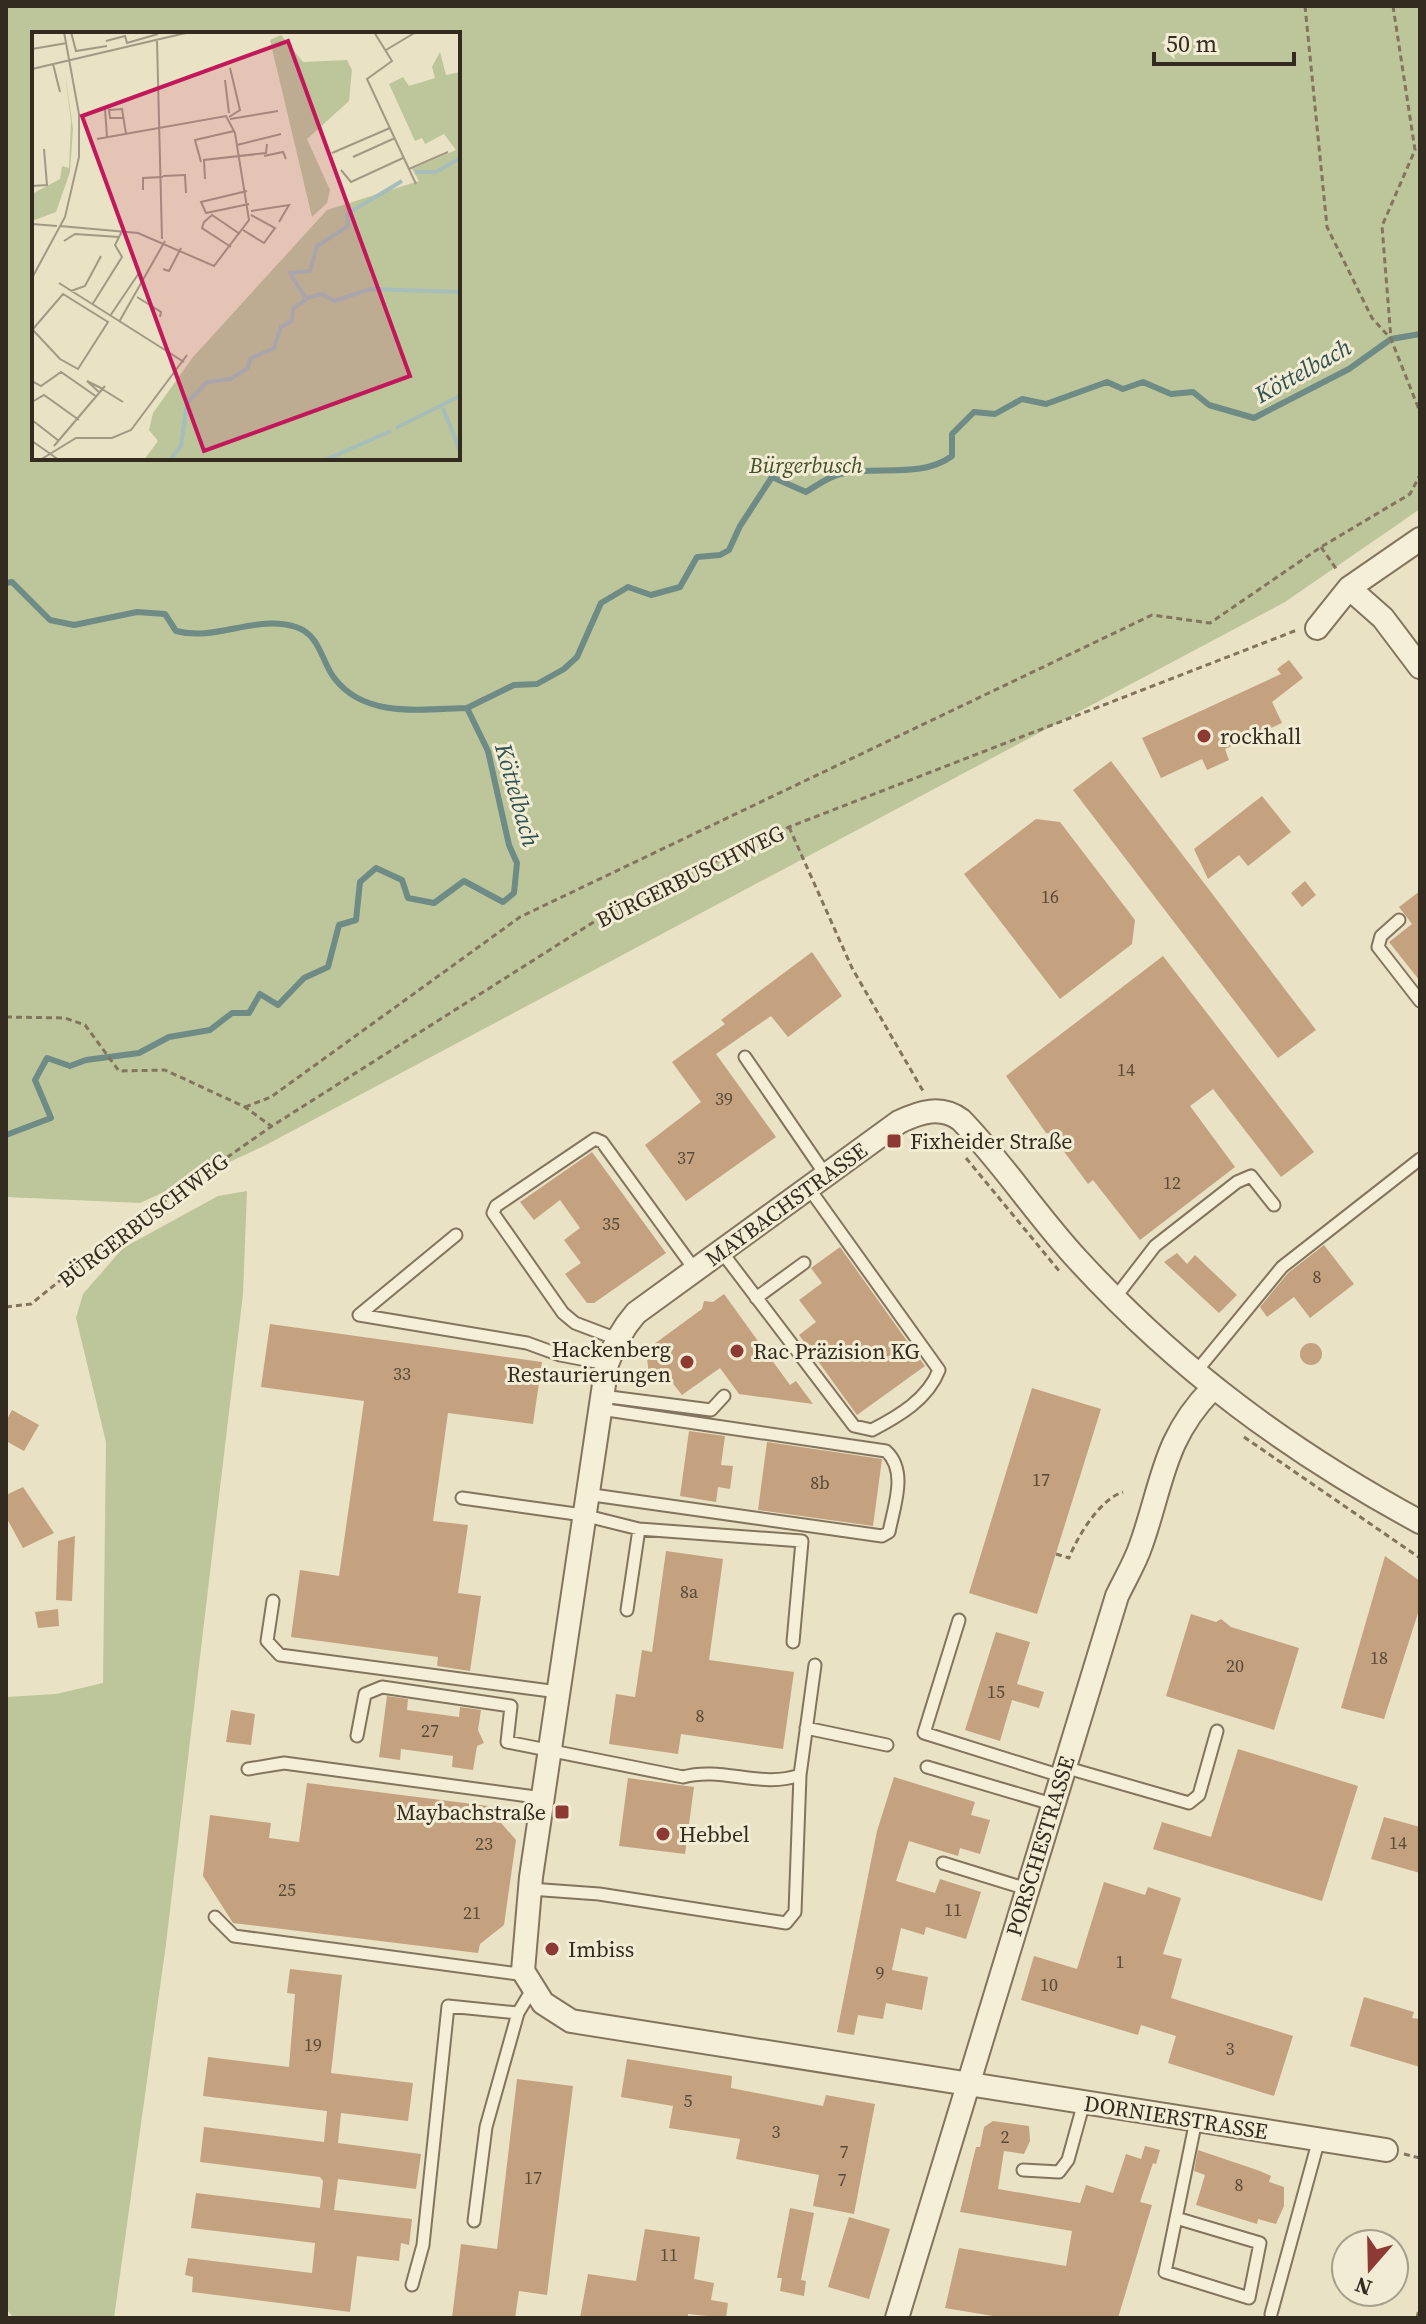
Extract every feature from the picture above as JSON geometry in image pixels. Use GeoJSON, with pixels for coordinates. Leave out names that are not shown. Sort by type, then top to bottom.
{"type":"FeatureCollection","features":[{"type":"Feature","properties":{"kind":"street"},"geometry":{"type":"LineString","coordinates":[[1317,628],[1349,588],[1420,539]]}},
{"type":"Feature","properties":{"kind":"street"},"geometry":{"type":"LineString","coordinates":[[1349,588],[1383,618],[1420,667]]}},
{"type":"Feature","properties":{"kind":"street"},"geometry":{"type":"LineString","coordinates":[[935,1111],[953,1114],[968,1128],[1078,1260],[1212,1389],[1343,1480],[1420,1522]]}},
{"type":"Feature","properties":{"kind":"street","name":"MAYBACHSTRASSE"},"geometry":{"type":"LineString","coordinates":[[530,1981],[523,1971],[530,1889],[584,1504],[607,1364],[617,1339],[636,1313],[816,1180],[899,1122],[917,1113],[935,1111]]}},
{"type":"Feature","properties":{"kind":"street","name":"PORSCHESTRASSE"},"geometry":{"type":"LineString","coordinates":[[897,2318],[1117,1596],[1140,1548],[1172,1444],[1184,1421],[1212,1389]]}},
{"type":"Feature","properties":{"kind":"street"},"geometry":{"type":"LineString","coordinates":[[530,1981],[543,2003],[571,2021],[967,2084]]}},
{"type":"Feature","properties":{"kind":"street","name":"DORNIERSTRASSE"},"geometry":{"type":"LineString","coordinates":[[967,2084],[1386,2150]]}},
{"type":"Feature","properties":{"kind":"lane"},"geometry":{"type":"LineString","coordinates":[[1399,920],[1381,936],[1378,947],[1420,1001]]}},
{"type":"Feature","properties":{"kind":"lane"},"geometry":{"type":"LineString","coordinates":[[721,1251],[854,1426],[864,1431],[881,1426],[918,1402],[935,1382],[939,1370],[816,1180],[745,1057]]}},
{"type":"Feature","properties":{"kind":"lane"},"geometry":{"type":"LineString","coordinates":[[617,1339],[575,1323],[563,1313],[493,1213],[496,1206],[595,1139],[602,1142],[695,1270]]}},
{"type":"Feature","properties":{"kind":"lane"},"geometry":{"type":"LineString","coordinates":[[1195,1373],[1282,1267],[1420,1159]]}},
{"type":"Feature","properties":{"kind":"lane"},"geometry":{"type":"LineString","coordinates":[[1115,1298],[1131,1282],[1148,1252],[1237,1182],[1251,1176],[1274,1205]]}},
{"type":"Feature","properties":{"kind":"lane"},"geometry":{"type":"LineString","coordinates":[[456,1235],[359,1315],[527,1343],[560,1355],[607,1364]]}},
{"type":"Feature","properties":{"kind":"lane"},"geometry":{"type":"LineString","coordinates":[[756,1298],[804,1263]]}},
{"type":"Feature","properties":{"kind":"lane"},"geometry":{"type":"LineString","coordinates":[[601,1402],[711,1410],[724,1396]]}},
{"type":"Feature","properties":{"kind":"lane"},"geometry":{"type":"LineString","coordinates":[[462,1498],[584,1504],[882,1536],[889,1532],[899,1474],[897,1461],[886,1451],[601,1402]]}},
{"type":"Feature","properties":{"kind":"lane"},"geometry":{"type":"LineString","coordinates":[[584,1504],[639,1529],[802,1541],[793,1642]]}},
{"type":"Feature","properties":{"kind":"lane"},"geometry":{"type":"LineString","coordinates":[[627,1610],[639,1529]]}},
{"type":"Feature","properties":{"kind":"lane"},"geometry":{"type":"LineString","coordinates":[[273,1601],[267,1641],[280,1655],[558,1692]]}},
{"type":"Feature","properties":{"kind":"lane"},"geometry":{"type":"LineString","coordinates":[[959,1620],[924,1733],[1062,1772],[1189,1803],[1199,1795],[1217,1731]]}},
{"type":"Feature","properties":{"kind":"lane"},"geometry":{"type":"LineString","coordinates":[[530,1889],[599,1894],[786,1923],[795,1912],[800,1775],[815,1665]]}},
{"type":"Feature","properties":{"kind":"lane"},"geometry":{"type":"LineString","coordinates":[[357,1736],[365,1694],[382,1687],[511,1706],[507,1742],[683,1777],[704,1771],[781,1782],[800,1775]]}},
{"type":"Feature","properties":{"kind":"lane"},"geometry":{"type":"LineString","coordinates":[[806,1728],[887,1745]]}},
{"type":"Feature","properties":{"kind":"lane"},"geometry":{"type":"LineString","coordinates":[[248,1769],[284,1763],[543,1798]]}},
{"type":"Feature","properties":{"kind":"lane"},"geometry":{"type":"LineString","coordinates":[[927,1767],[1052,1804]]}},
{"type":"Feature","properties":{"kind":"lane"},"geometry":{"type":"LineString","coordinates":[[943,1863],[1027,1889]]}},
{"type":"Feature","properties":{"kind":"lane"},"geometry":{"type":"LineString","coordinates":[[215,1917],[234,1936],[530,1981],[486,2127],[474,2221]]}},
{"type":"Feature","properties":{"kind":"lane"},"geometry":{"type":"LineString","coordinates":[[412,2285],[423,2245],[448,2006],[518,2013]]}},
{"type":"Feature","properties":{"kind":"lane"},"geometry":{"type":"LineString","coordinates":[[1023,2170],[1059,2172],[1068,2160],[1084,2102]]}},
{"type":"Feature","properties":{"kind":"lane"},"geometry":{"type":"LineString","coordinates":[[1176,2218],[1260,2243],[1249,2298],[1165,2272],[1176,2218],[1196,2120]]}},
{"type":"Feature","properties":{"kind":"lane"},"geometry":{"type":"LineString","coordinates":[[1271,2314],[1319,2139]]}},
{"type":"Feature","properties":{"kind":"path"},"geometry":{"type":"LineString","coordinates":[[1305,6],[1327,227],[1372,318],[1391,339]]}},
{"type":"Feature","properties":{"kind":"path"},"geometry":{"type":"LineString","coordinates":[[1393,6],[1415,150],[1382,226],[1391,339],[1420,412]]}},
{"type":"Feature","properties":{"kind":"path"},"geometry":{"type":"LineString","coordinates":[[245,1107],[271,1097],[520,917],[1152,615],[1210,623],[1321,547],[1410,494],[1420,475]]}},
{"type":"Feature","properties":{"kind":"path"},"geometry":{"type":"LineString","coordinates":[[1321,547],[1349,588]]}},
{"type":"Feature","properties":{"kind":"path","name":"BÜRGERBUSCHWEG"},"geometry":{"type":"LineString","coordinates":[[6,1307],[31,1304],[119,1233],[272,1126],[611,911],[789,827],[1291,630],[1317,628]]}},
{"type":"Feature","properties":{"kind":"path"},"geometry":{"type":"LineString","coordinates":[[789,827],[852,968],[935,1111]]}},
{"type":"Feature","properties":{"kind":"path"},"geometry":{"type":"LineString","coordinates":[[6,1017],[65,1018],[85,1025],[119,1071],[165,1070],[245,1107],[272,1126]]}},
{"type":"Feature","properties":{"kind":"path"},"geometry":{"type":"LineString","coordinates":[[1056,1554],[1069,1558],[1087,1526],[1115,1495],[1123,1492]]}},
{"type":"Feature","properties":{"kind":"path"},"geometry":{"type":"LineString","coordinates":[[1417,2318],[1420,2305]]}},
{"type":"Feature","properties":{"kind":"green space","name":"Bürgerbusch"},"geometry":{"type":"Polygon","coordinates":[[[6,6],[1420,6],[1420,509],[1285,602],[264,1146],[140,1203],[6,1197],[6,6]]]}},
{"type":"Feature","properties":{"kind":"green space"},"geometry":{"type":"Polygon","coordinates":[[[247,1191],[243,1294],[166,1944],[114,2318],[14,2318],[6,2309],[6,1697],[56,1694],[103,1683],[106,1442],[76,1318],[83,1294],[123,1248],[218,1196],[247,1191]]]}},
{"type":"Feature","properties":{"kind":"building"},"geometry":{"type":"Polygon","coordinates":[[[1289,660],[1303,678],[1272,702],[1282,723],[1225,749],[1229,760],[1207,770],[1202,759],[1161,778],[1142,738],[1281,674],[1277,669],[1289,660]]]}},
{"type":"Feature","properties":{"kind":"building"},"geometry":{"type":"Polygon","coordinates":[[[1111,761],[1316,1030],[1278,1058],[1073,790],[1111,761]]]}},
{"type":"Feature","properties":{"kind":"building"},"geometry":{"type":"Polygon","coordinates":[[[1262,796],[1291,832],[1248,866],[1239,855],[1208,879],[1194,849],[1262,796]]]}},
{"type":"Feature","properties":{"kind":"building"},"geometry":{"type":"Polygon","coordinates":[[[1036,819],[1060,822],[1135,920],[1132,944],[1060,999],[964,874],[1036,819]]]}},
{"type":"Feature","properties":{"kind":"building"},"geometry":{"type":"Polygon","coordinates":[[[1305,881],[1316,895],[1302,907],[1291,893],[1305,881]]]}},
{"type":"Feature","properties":{"kind":"building"},"geometry":{"type":"Polygon","coordinates":[[[1420,891],[1420,981],[1389,942],[1412,924],[1399,907],[1420,891]]]}},
{"type":"Feature","properties":{"kind":"building"},"geometry":{"type":"Polygon","coordinates":[[[812,952],[842,996],[788,1037],[771,1016],[716,1054],[776,1137],[686,1201],[645,1145],[701,1102],[672,1062],[725,1024],[721,1020],[812,952]]]}},
{"type":"Feature","properties":{"kind":"building"},"geometry":{"type":"Polygon","coordinates":[[[1163,956],[1314,1152],[1281,1177],[1213,1089],[1190,1106],[1235,1167],[1140,1240],[1093,1180],[1088,1184],[1051,1134],[1046,1133],[1006,1076],[1163,956]]]}},
{"type":"Feature","properties":{"kind":"building"},"geometry":{"type":"Polygon","coordinates":[[[592,1152],[666,1253],[594,1303],[587,1303],[565,1274],[581,1263],[564,1240],[580,1228],[560,1200],[534,1220],[520,1202],[592,1152]]]}},
{"type":"Feature","properties":{"kind":"building"},"geometry":{"type":"Polygon","coordinates":[[[1324,1245],[1354,1284],[1310,1318],[1294,1297],[1267,1317],[1260,1307],[1288,1273],[1324,1245]]]}},
{"type":"Feature","properties":{"kind":"building"},"geometry":{"type":"Polygon","coordinates":[[[840,1247],[925,1366],[857,1415],[799,1335],[816,1322],[799,1300],[822,1283],[811,1268],[840,1247]]]}},
{"type":"Feature","properties":{"kind":"building"},"geometry":{"type":"Polygon","coordinates":[[[1177,1253],[1187,1264],[1195,1255],[1237,1295],[1219,1313],[1164,1262],[1177,1253]]]}},
{"type":"Feature","properties":{"kind":"building"},"geometry":{"type":"Polygon","coordinates":[[[724,1294],[790,1385],[796,1381],[813,1404],[739,1394],[720,1368],[682,1395],[671,1381],[650,1383],[646,1350],[702,1309],[704,1301],[713,1302],[724,1294]]]}},
{"type":"Feature","properties":{"kind":"building"},"geometry":{"type":"Polygon","coordinates":[[[270,1324],[542,1362],[533,1424],[448,1413],[433,1521],[468,1525],[458,1593],[481,1596],[470,1671],[437,1666],[438,1657],[291,1637],[300,1570],[339,1576],[364,1401],[261,1387],[270,1324]]]}},
{"type":"Feature","properties":{"kind":"building"},"geometry":{"type":"Polygon","coordinates":[[[1307,1343],[1315,1343],[1322,1354],[1315,1365],[1307,1365],[1300,1358],[1300,1350],[1307,1343]]]}},
{"type":"Feature","properties":{"kind":"building"},"geometry":{"type":"Polygon","coordinates":[[[1032,1388],[1101,1409],[1037,1614],[969,1593],[1032,1388]]]}},
{"type":"Feature","properties":{"kind":"building"},"geometry":{"type":"Polygon","coordinates":[[[12,1410],[39,1425],[24,1451],[6,1441],[6,1421],[12,1410]]]}},
{"type":"Feature","properties":{"kind":"building"},"geometry":{"type":"Polygon","coordinates":[[[689,1431],[725,1436],[721,1465],[733,1466],[730,1489],[718,1487],[716,1502],[680,1496],[689,1431]]]}},
{"type":"Feature","properties":{"kind":"building"},"geometry":{"type":"Polygon","coordinates":[[[767,1442],[882,1459],[873,1526],[758,1510],[767,1442]]]}},
{"type":"Feature","properties":{"kind":"building"},"geometry":{"type":"Polygon","coordinates":[[[23,1487],[54,1533],[23,1548],[6,1517],[6,1495],[23,1487]]]}},
{"type":"Feature","properties":{"kind":"building"},"geometry":{"type":"Polygon","coordinates":[[[75,1536],[72,1601],[56,1600],[58,1541],[75,1536]]]}},
{"type":"Feature","properties":{"kind":"building"},"geometry":{"type":"Polygon","coordinates":[[[666,1551],[723,1559],[709,1660],[794,1672],[783,1749],[681,1734],[678,1754],[609,1744],[616,1694],[635,1697],[642,1650],[652,1652],[666,1551]]]}},
{"type":"Feature","properties":{"kind":"building"},"geometry":{"type":"Polygon","coordinates":[[[1385,1556],[1420,1581],[1420,1607],[1384,1719],[1341,1708],[1385,1556]]]}},
{"type":"Feature","properties":{"kind":"building"},"geometry":{"type":"Polygon","coordinates":[[[58,1609],[59,1626],[38,1628],[35,1612],[58,1609]]]}},
{"type":"Feature","properties":{"kind":"building"},"geometry":{"type":"Polygon","coordinates":[[[1191,1614],[1216,1622],[1221,1619],[1231,1627],[1299,1648],[1274,1730],[1166,1696],[1191,1614]]]}},
{"type":"Feature","properties":{"kind":"building"},"geometry":{"type":"Polygon","coordinates":[[[996,1632],[1030,1642],[1017,1684],[1044,1692],[1039,1708],[1012,1700],[1000,1741],[965,1730],[996,1632]]]}},
{"type":"Feature","properties":{"kind":"building"},"geometry":{"type":"Polygon","coordinates":[[[387,1696],[408,1699],[407,1710],[459,1717],[460,1707],[481,1710],[478,1730],[484,1743],[477,1746],[473,1770],[452,1767],[453,1756],[401,1749],[400,1760],[379,1757],[387,1696]]]}},
{"type":"Feature","properties":{"kind":"building"},"geometry":{"type":"Polygon","coordinates":[[[231,1710],[255,1714],[251,1745],[226,1742],[231,1710]]]}},
{"type":"Feature","properties":{"kind":"building"},"geometry":{"type":"Polygon","coordinates":[[[1238,1749],[1358,1786],[1322,1901],[1153,1849],[1162,1822],[1211,1837],[1238,1749]]]}},
{"type":"Feature","properties":{"kind":"building"},"geometry":{"type":"Polygon","coordinates":[[[894,1777],[975,1802],[971,1815],[990,1820],[980,1854],[960,1848],[958,1856],[909,1841],[896,1881],[935,1893],[940,1879],[981,1892],[966,1939],[926,1927],[924,1935],[901,1928],[892,1970],[928,1977],[922,2010],[886,2003],[883,2019],[858,2015],[854,2035],[837,2032],[877,1831],[894,1777]]]}},
{"type":"Feature","properties":{"kind":"building"},"geometry":{"type":"Polygon","coordinates":[[[628,1778],[694,1787],[685,1854],[619,1846],[628,1778]]]}},
{"type":"Feature","properties":{"kind":"building"},"geometry":{"type":"Polygon","coordinates":[[[307,1783],[496,1807],[495,1816],[516,1840],[504,1925],[480,1944],[478,1953],[233,1923],[203,1876],[210,1815],[271,1823],[269,1838],[299,1842],[307,1783]]]}},
{"type":"Feature","properties":{"kind":"building"},"geometry":{"type":"Polygon","coordinates":[[[1384,1817],[1420,1827],[1420,1873],[1371,1859],[1384,1817]]]}},
{"type":"Feature","properties":{"kind":"building"},"geometry":{"type":"Polygon","coordinates":[[[1104,1882],[1145,1895],[1148,1887],[1181,1898],[1163,1954],[1182,1959],[1171,1998],[1293,2036],[1274,2096],[1168,2063],[1176,2036],[1141,2025],[1138,2035],[1021,2000],[1034,1956],[1077,1969],[1104,1882]]]}},
{"type":"Feature","properties":{"kind":"building"},"geometry":{"type":"Polygon","coordinates":[[[290,1969],[342,1975],[331,2073],[413,2083],[408,2121],[341,2113],[338,2143],[421,2154],[416,2189],[338,2179],[334,2210],[412,2219],[409,2245],[401,2243],[399,2261],[357,2256],[350,2312],[192,2292],[193,2277],[185,2275],[188,2258],[312,2273],[315,2243],[191,2228],[196,2193],[320,2208],[323,2181],[320,2177],[200,2162],[204,2127],[324,2142],[327,2111],[203,2096],[208,2057],[289,2067],[295,1994],[287,1993],[290,1969]]]}},
{"type":"Feature","properties":{"kind":"building"},"geometry":{"type":"Polygon","coordinates":[[[1364,1997],[1414,2012],[1412,2018],[1420,2019],[1420,2067],[1350,2046],[1364,1997]]]}},
{"type":"Feature","properties":{"kind":"building"},"geometry":{"type":"Polygon","coordinates":[[[627,2059],[732,2076],[731,2088],[823,2106],[826,2095],[875,2104],[854,2214],[813,2206],[819,2175],[736,2159],[740,2139],[669,2128],[673,2106],[621,2097],[627,2059]]]}},
{"type":"Feature","properties":{"kind":"building"},"geometry":{"type":"Polygon","coordinates":[[[517,2079],[573,2086],[547,2295],[519,2291],[515,2318],[452,2318],[461,2244],[497,2249],[517,2079]]]}},
{"type":"Feature","properties":{"kind":"building"},"geometry":{"type":"Polygon","coordinates":[[[993,2121],[1029,2126],[1030,2141],[1024,2154],[1004,2151],[998,2189],[1080,2203],[1086,2185],[1113,2193],[1126,2154],[1141,2159],[1145,2146],[1160,2150],[1140,2202],[1152,2205],[1118,2318],[1005,2318],[945,2308],[959,2248],[1066,2266],[1072,2231],[960,2212],[976,2147],[980,2147],[984,2127],[993,2121]]]}},
{"type":"Feature","properties":{"kind":"building"},"geometry":{"type":"Polygon","coordinates":[[[1198,2150],[1260,2171],[1271,2176],[1269,2182],[1284,2187],[1284,2206],[1276,2224],[1258,2219],[1257,2224],[1196,2205],[1205,2175],[1194,2171],[1198,2150]]]}},
{"type":"Feature","properties":{"kind":"building"},"geometry":{"type":"Polygon","coordinates":[[[790,2208],[814,2213],[801,2280],[806,2281],[804,2296],[780,2291],[782,2278],[777,2278],[790,2208]]]}},
{"type":"Feature","properties":{"kind":"building"},"geometry":{"type":"Polygon","coordinates":[[[849,2217],[890,2229],[869,2299],[828,2287],[849,2217]]]}},
{"type":"Feature","properties":{"kind":"building"},"geometry":{"type":"Polygon","coordinates":[[[645,2229],[700,2237],[694,2279],[714,2283],[711,2300],[728,2303],[726,2318],[688,2314],[688,2318],[580,2318],[588,2274],[636,2281],[645,2229]]]}},
{"type":"Feature","properties":{"kind":"waterway","name":"Köttelbach"},"geometry":{"type":"LineString","coordinates":[[6,1135],[51,1118],[35,1080],[47,1058],[70,1066],[86,1060],[139,1053],[169,1037],[210,1030],[232,1013],[249,1013],[260,994],[278,1005],[304,978],[328,967],[339,925],[356,920],[360,882],[376,868],[402,880],[408,898],[434,903],[464,881],[503,902],[514,893],[517,863],[509,845],[488,751],[467,708],[514,685],[537,684],[564,669],[577,657],[601,603],[628,587],[651,595],[680,587],[697,557],[720,555],[729,550],[740,526],[772,477],[806,492],[840,474],[926,467],[952,456],[952,434],[974,412],[995,414],[1022,399],[1046,404],[1107,382],[1123,389],[1143,382],[1171,394],[1193,392],[1209,405],[1254,418],[1349,369],[1391,339],[1420,334]]}},
{"type":"Feature","properties":{"kind":"waterway"},"geometry":{"type":"LineString","coordinates":[[6,583],[12,582],[50,620],[74,625],[137,612],[165,614],[176,631],[191,633],[266,624],[296,627],[311,636],[335,679],[363,701],[396,709],[467,708]]}},
{"type":"Feature","properties":{"kind":"place","name":"rockhall"},"geometry":{"type":"Point","coordinates":[1204,736]}},
{"type":"Feature","properties":{"kind":"place","name":"Fixheider Straße"},"geometry":{"type":"Point","coordinates":[894,1141]}},
{"type":"Feature","properties":{"kind":"place","name":"Rac Präzision KG"},"geometry":{"type":"Point","coordinates":[737,1351]}},
{"type":"Feature","properties":{"kind":"place","name":"Hackenberg Restaurierungen"},"geometry":{"type":"Point","coordinates":[687,1362]}},
{"type":"Feature","properties":{"kind":"place","name":"Maybachstraße"},"geometry":{"type":"Point","coordinates":[562,1812]}},
{"type":"Feature","properties":{"kind":"place","name":"Hebbel"},"geometry":{"type":"Point","coordinates":[663,1834]}},
{"type":"Feature","properties":{"kind":"place","name":"Imbiss"},"geometry":{"type":"Point","coordinates":[552,1949]}}]}
